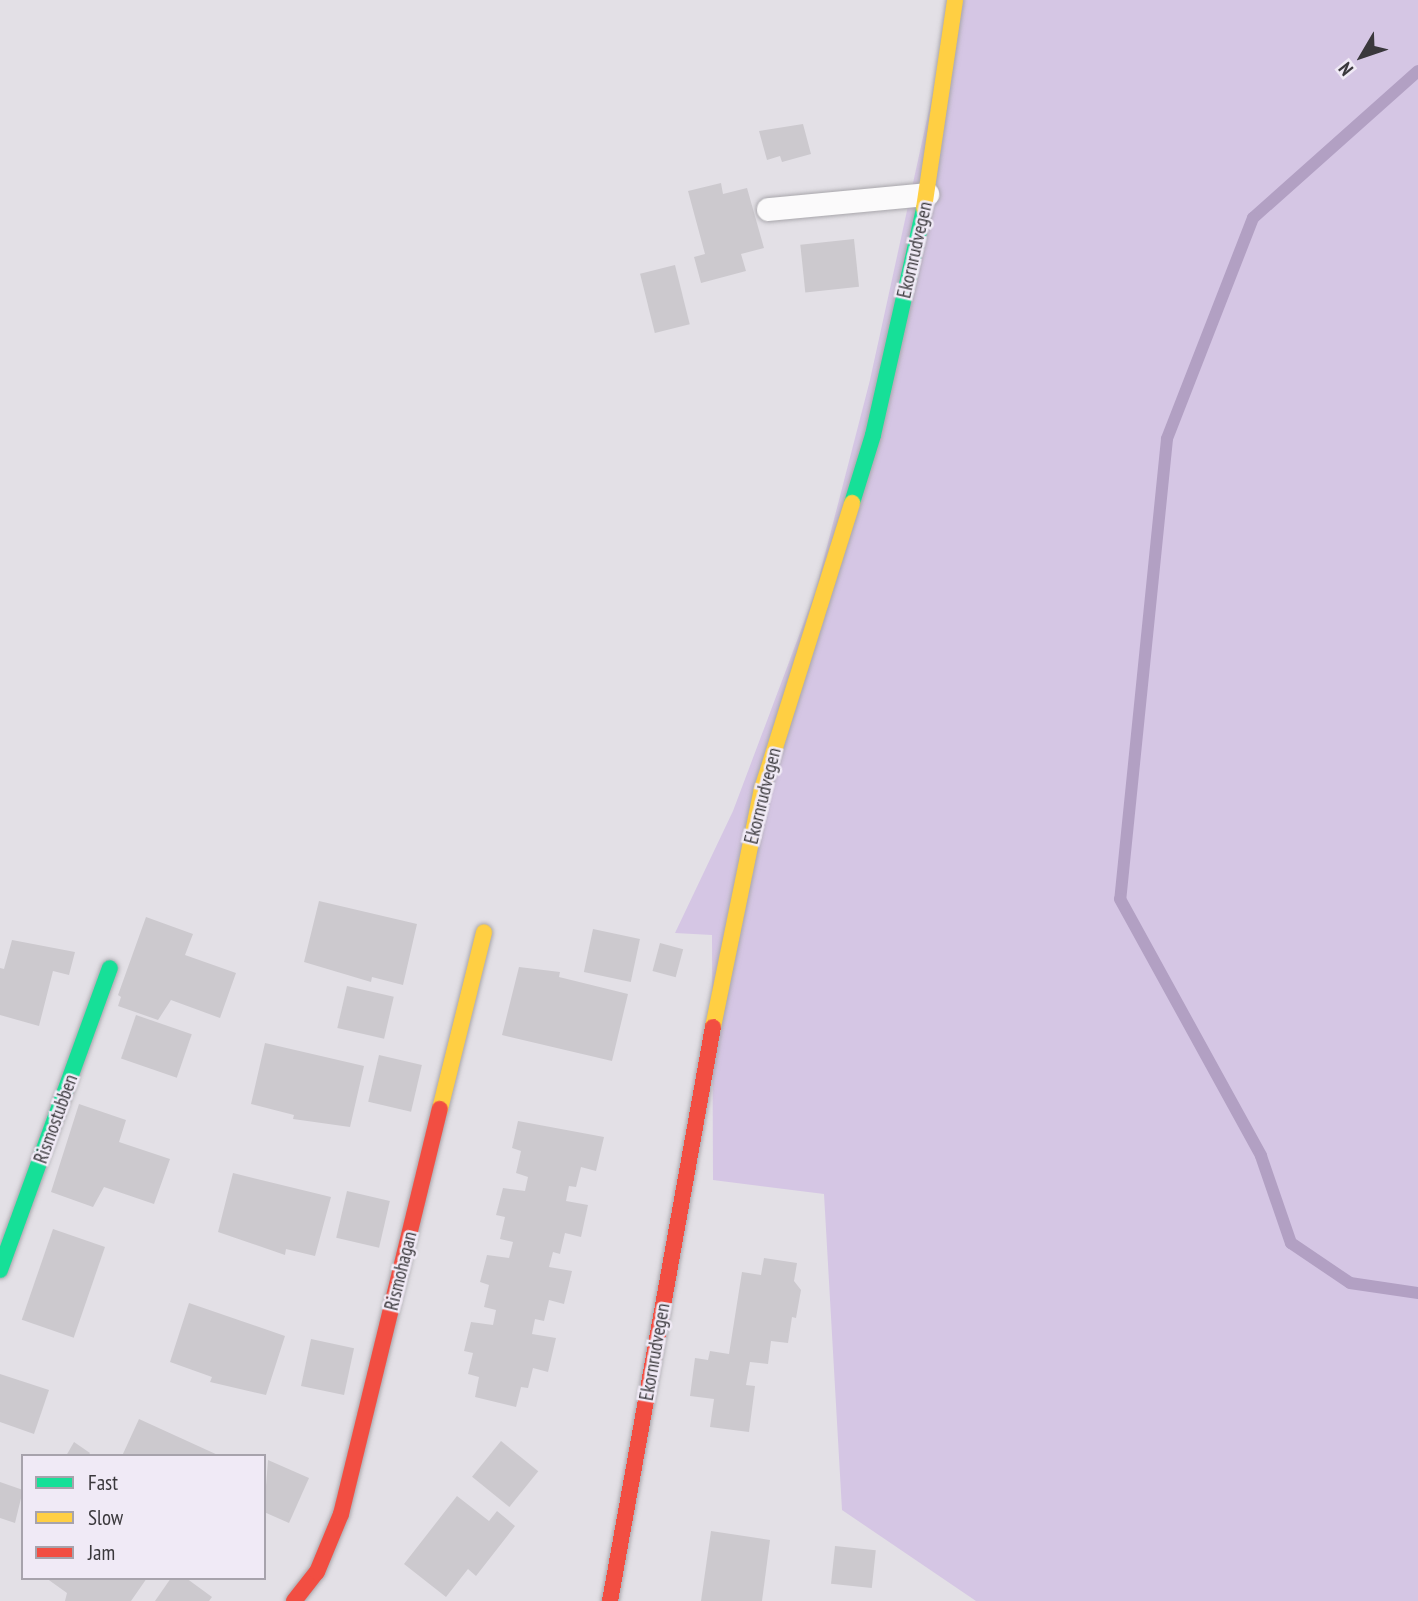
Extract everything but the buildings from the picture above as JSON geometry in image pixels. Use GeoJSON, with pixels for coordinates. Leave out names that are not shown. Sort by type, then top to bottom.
{"type":"FeatureCollection","features":[{"type":"Feature","properties":{"kind":"main road","name":"Ekornrudvegen"},"geometry":{"type":"LineString","coordinates":[[610,1601],[726,961],[762,789],[873,435],[927,194],[955,0]]}},
{"type":"Feature","properties":{"kind":"main road","name":"Rismohagan"},"geometry":{"type":"LineString","coordinates":[[294,1601],[317,1572],[341,1514],[484,932]]}},
{"type":"Feature","properties":{"kind":"main road","name":"Rismostubben"},"geometry":{"type":"LineString","coordinates":[[0,1270],[110,968]]}},
{"type":"Feature","properties":{"kind":"lane"},"geometry":{"type":"LineString","coordinates":[[768,209],[927,194]]}},
{"type":"Feature","properties":{"kind":"shaded area"},"geometry":{"type":"Polygon","coordinates":[[[953,0],[1418,0],[1418,1601],[976,1601],[842,1510],[824,1194],[713,1180],[712,935],[675,933],[733,811],[815,593],[870,380],[953,0]]]}},
{"type":"Feature","properties":{"kind":"waterway"},"geometry":{"type":"LineString","coordinates":[[1418,71],[1253,218],[1167,439],[1120,899],[1261,1156],[1291,1243],[1350,1283],[1418,1293]]}},
{"type":"Feature","properties":{"kind":"traffic: fast"},"geometry":{"type":"LineString","coordinates":[[852,503],[873,435],[924,208]]}},
{"type":"Feature","properties":{"kind":"traffic: fast"},"geometry":{"type":"LineString","coordinates":[[0,1270],[110,968]]}},
{"type":"Feature","properties":{"kind":"traffic: slow"},"geometry":{"type":"LineString","coordinates":[[924,208],[955,0]]}},
{"type":"Feature","properties":{"kind":"traffic: slow"},"geometry":{"type":"LineString","coordinates":[[713,1027],[762,789],[852,503]]}},
{"type":"Feature","properties":{"kind":"traffic: slow"},"geometry":{"type":"LineString","coordinates":[[440,1109],[484,932]]}},
{"type":"Feature","properties":{"kind":"traffic: jam"},"geometry":{"type":"LineString","coordinates":[[610,1601],[713,1027]]}},
{"type":"Feature","properties":{"kind":"traffic: jam"},"geometry":{"type":"LineString","coordinates":[[294,1601],[317,1572],[341,1514],[440,1109]]}}]}
